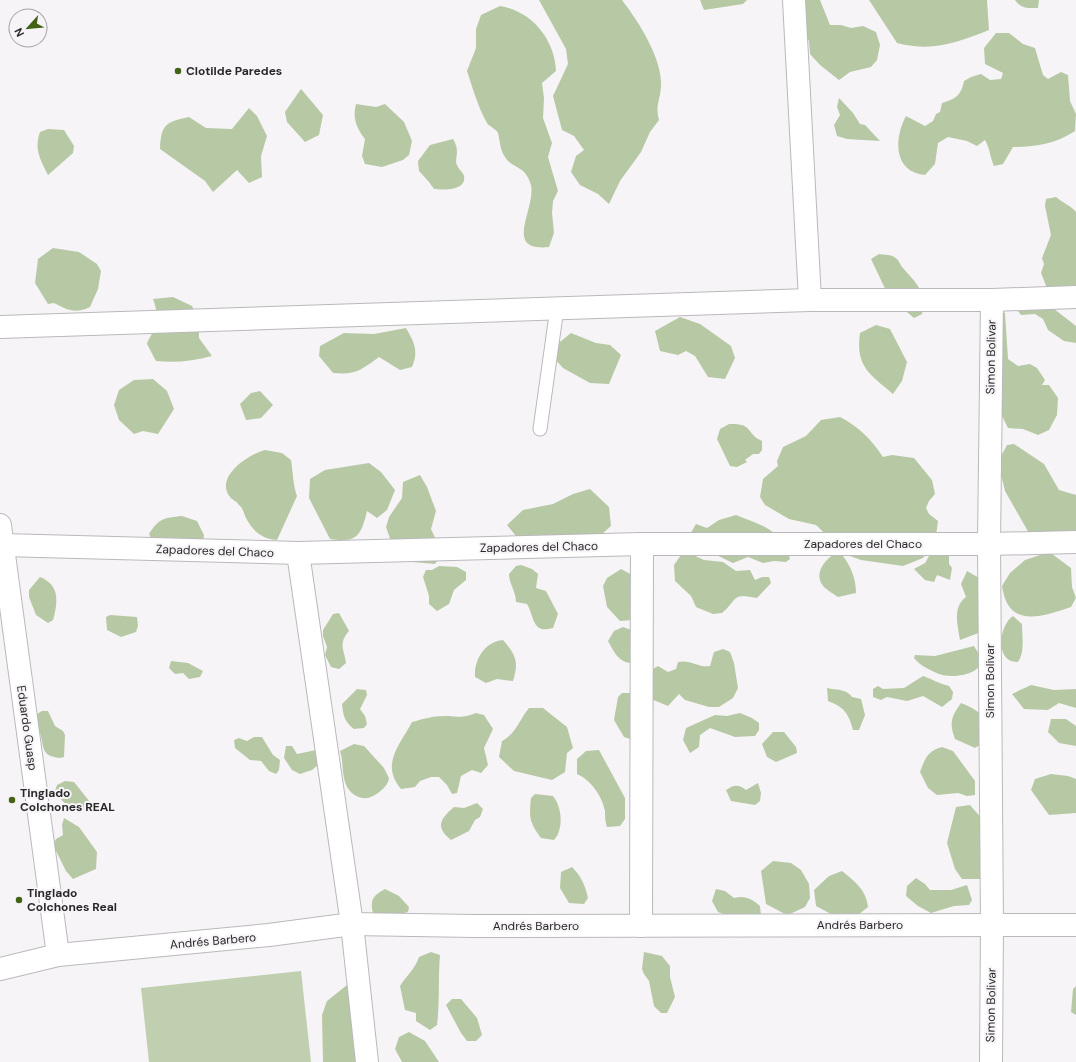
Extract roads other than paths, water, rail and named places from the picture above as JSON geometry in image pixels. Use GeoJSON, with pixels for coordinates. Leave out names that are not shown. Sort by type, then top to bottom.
{"type":"FeatureCollection","features":[{"type":"Feature","properties":{"kind":"street"},"geometry":{"type":"LineString","coordinates":[[794,0],[810,300]]}},
{"type":"Feature","properties":{"kind":"street"},"geometry":{"type":"LineString","coordinates":[[0,327],[810,300],[992,300],[1076,297]]}},
{"type":"Feature","properties":{"kind":"street","name":"Simon Bolivar"},"geometry":{"type":"LineString","coordinates":[[991,1062],[992,925],[989,544],[992,300]]}},
{"type":"Feature","properties":{"kind":"street","name":"Zapadores del Chaco"},"geometry":{"type":"LineString","coordinates":[[1,535],[298,553],[642,544],[989,544],[1076,542]]}},
{"type":"Feature","properties":{"kind":"street","name":"Eduardo Guasp"},"geometry":{"type":"LineString","coordinates":[[1,535],[58,955]]}},
{"type":"Feature","properties":{"kind":"street"},"geometry":{"type":"LineString","coordinates":[[641,926],[642,544]]}},
{"type":"Feature","properties":{"kind":"street"},"geometry":{"type":"LineString","coordinates":[[298,553],[352,924],[366,1062]]}},
{"type":"Feature","properties":{"kind":"street","name":"Andrés Barbero"},"geometry":{"type":"LineString","coordinates":[[0,970],[58,955],[269,935],[352,924],[474,926],[1076,925]]}},
{"type":"Feature","properties":{"kind":"lane"},"geometry":{"type":"LineString","coordinates":[[540,429],[556,308]]}},
{"type":"Feature","properties":{"kind":"place","name":"Clotilde Paredes"},"geometry":{"type":"Point","coordinates":[178,71]}},
{"type":"Feature","properties":{"kind":"place","name":"Tinglado Colchones REAL"},"geometry":{"type":"Point","coordinates":[12,800]}},
{"type":"Feature","properties":{"kind":"place","name":"Tinglado Colchones Real"},"geometry":{"type":"Point","coordinates":[19,900]}}]}
